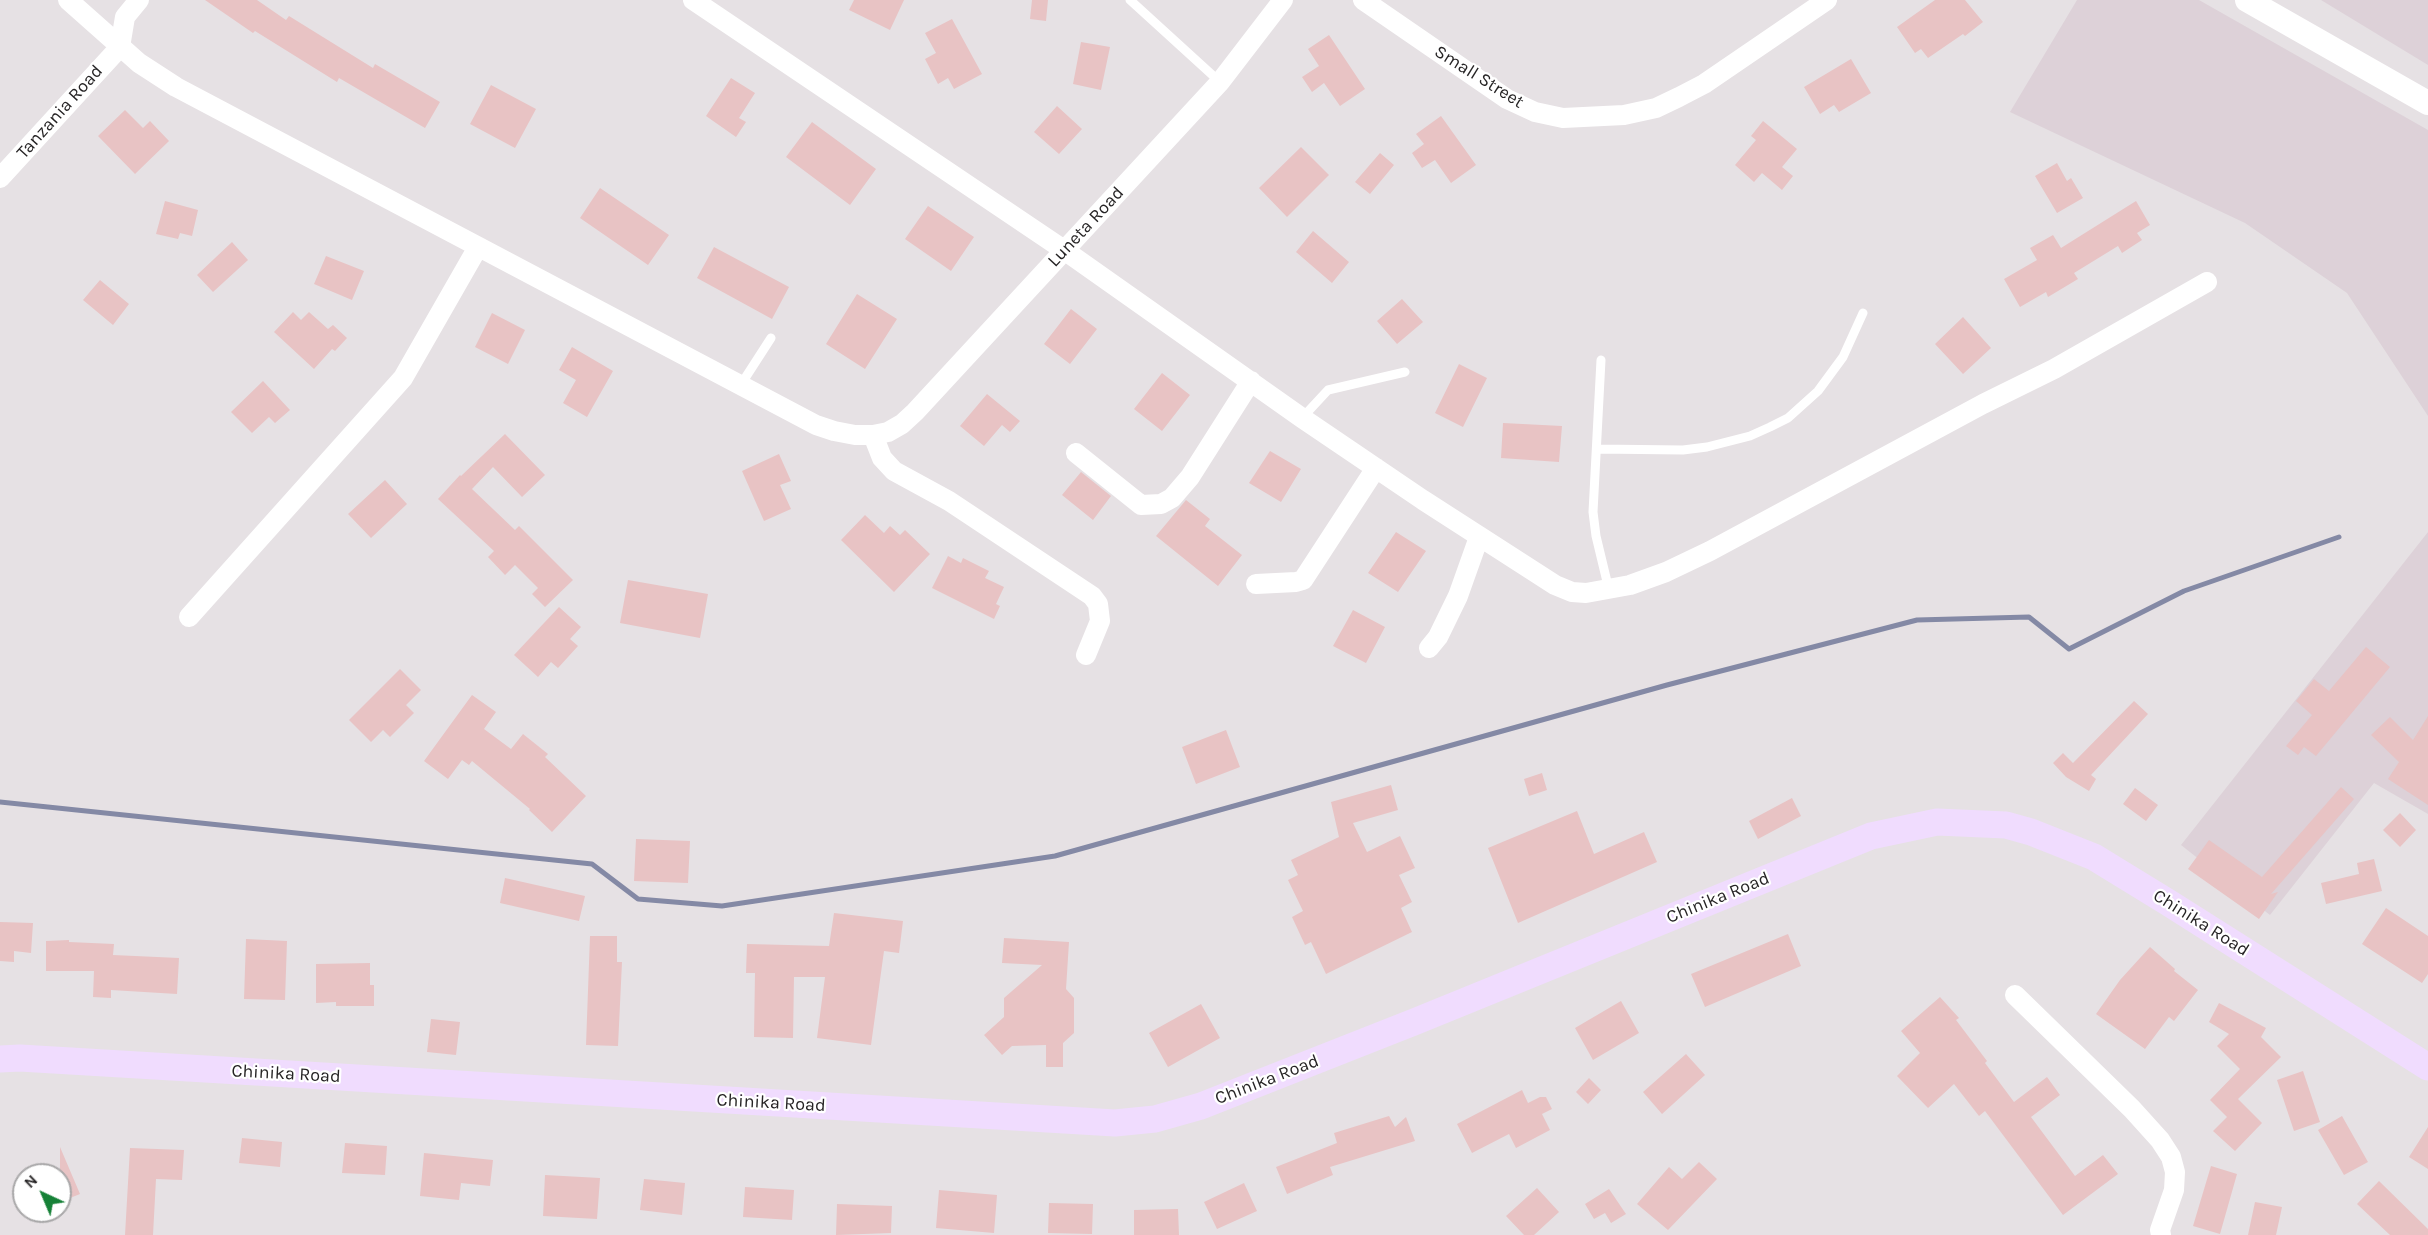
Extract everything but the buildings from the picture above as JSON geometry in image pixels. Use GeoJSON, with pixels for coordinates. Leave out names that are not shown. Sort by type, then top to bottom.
{"type":"FeatureCollection","features":[{"type":"Feature","properties":{"kind":"main road","name":"Chinika Road"},"geometry":{"type":"LineString","coordinates":[[0,1059],[32,1058],[1103,1122],[1155,1119],[1201,1106],[1414,1022],[1871,836],[1916,825],[1948,822],[1982,823],[2023,830],[2073,847],[2094,857],[2428,1067]]}},
{"type":"Feature","properties":{"kind":"street"},"geometry":{"type":"LineString","coordinates":[[68,0],[120,47],[156,75],[176,87],[740,386],[834,431],[855,435],[873,435],[882,458],[894,471],[949,501],[1092,596],[1098,604],[1100,621],[1086,655]]}},
{"type":"Feature","properties":{"kind":"street"},"geometry":{"type":"LineString","coordinates":[[120,47],[125,18],[139,0]]}},
{"type":"Feature","properties":{"kind":"street"},"geometry":{"type":"LineString","coordinates":[[693,0],[1064,250],[1376,468],[1479,537],[1555,585],[1572,592],[1609,590],[1666,572],[1710,551],[1983,404],[2054,369],[2207,282]]}},
{"type":"Feature","properties":{"kind":"street","name":"Luneta Road"},"geometry":{"type":"LineString","coordinates":[[873,435],[888,432],[902,424],[915,412],[1220,82],[1283,0]]}},
{"type":"Feature","properties":{"kind":"street","name":"Small Street"},"geometry":{"type":"LineString","coordinates":[[1364,0],[1507,99],[1535,112],[1563,118],[1624,116],[1656,108],[1704,84],[1804,11],[1827,0]]}},
{"type":"Feature","properties":{"kind":"street"},"geometry":{"type":"LineString","coordinates":[[2247,0],[2428,103]]}},
{"type":"Feature","properties":{"kind":"street","name":"Tanzania Road"},"geometry":{"type":"LineString","coordinates":[[0,178],[120,47]]}},
{"type":"Feature","properties":{"kind":"street"},"geometry":{"type":"LineString","coordinates":[[189,616],[403,378],[478,247]]}},
{"type":"Feature","properties":{"kind":"street"},"geometry":{"type":"LineString","coordinates":[[1076,453],[1141,505],[1161,504],[1172,498],[1190,477],[1251,381]]}},
{"type":"Feature","properties":{"kind":"street"},"geometry":{"type":"LineString","coordinates":[[1256,584],[1303,580],[1376,468]]}},
{"type":"Feature","properties":{"kind":"street"},"geometry":{"type":"LineString","coordinates":[[1429,648],[1438,637],[1458,596],[1479,537]]}},
{"type":"Feature","properties":{"kind":"street"},"geometry":{"type":"LineString","coordinates":[[2015,995],[2132,1109],[2160,1140],[2171,1157],[2175,1172],[2174,1190],[2160,1230],[2161,1235]]}},
{"type":"Feature","properties":{"kind":"lane"},"geometry":{"type":"LineString","coordinates":[[1130,0],[1220,82]]}},
{"type":"Feature","properties":{"kind":"lane"},"geometry":{"type":"LineString","coordinates":[[1597,450],[1683,450],[1707,447],[1750,436],[1770,428],[1788,418],[1818,391],[1843,357],[1863,314]]}},
{"type":"Feature","properties":{"kind":"lane"},"geometry":{"type":"LineString","coordinates":[[740,386],[771,338]]}},
{"type":"Feature","properties":{"kind":"lane"},"geometry":{"type":"LineString","coordinates":[[1601,360],[1593,523],[1609,590]]}},
{"type":"Feature","properties":{"kind":"lane"},"geometry":{"type":"LineString","coordinates":[[1302,418],[1328,390],[1405,372]]}},
{"type":"Feature","properties":{"kind":"shaded area"},"geometry":{"type":"Polygon","coordinates":[[[2077,0],[2199,0],[2428,130],[2428,416],[2347,293],[2245,223],[2010,112],[2077,0]]]}},
{"type":"Feature","properties":{"kind":"shaded area"},"geometry":{"type":"Polygon","coordinates":[[[2321,0],[2428,0],[2428,65],[2321,0]]]}},
{"type":"Feature","properties":{"kind":"shaded area"},"geometry":{"type":"Polygon","coordinates":[[[2428,532],[2428,814],[2374,783],[2270,915],[2181,845],[2428,532]]]}},
{"type":"Feature","properties":{"kind":"waterway"},"geometry":{"type":"LineString","coordinates":[[0,802],[592,864],[638,899],[722,906],[1055,856],[1667,685],[1917,620],[2029,617],[2069,649],[2184,591],[2339,537]]}}]}
